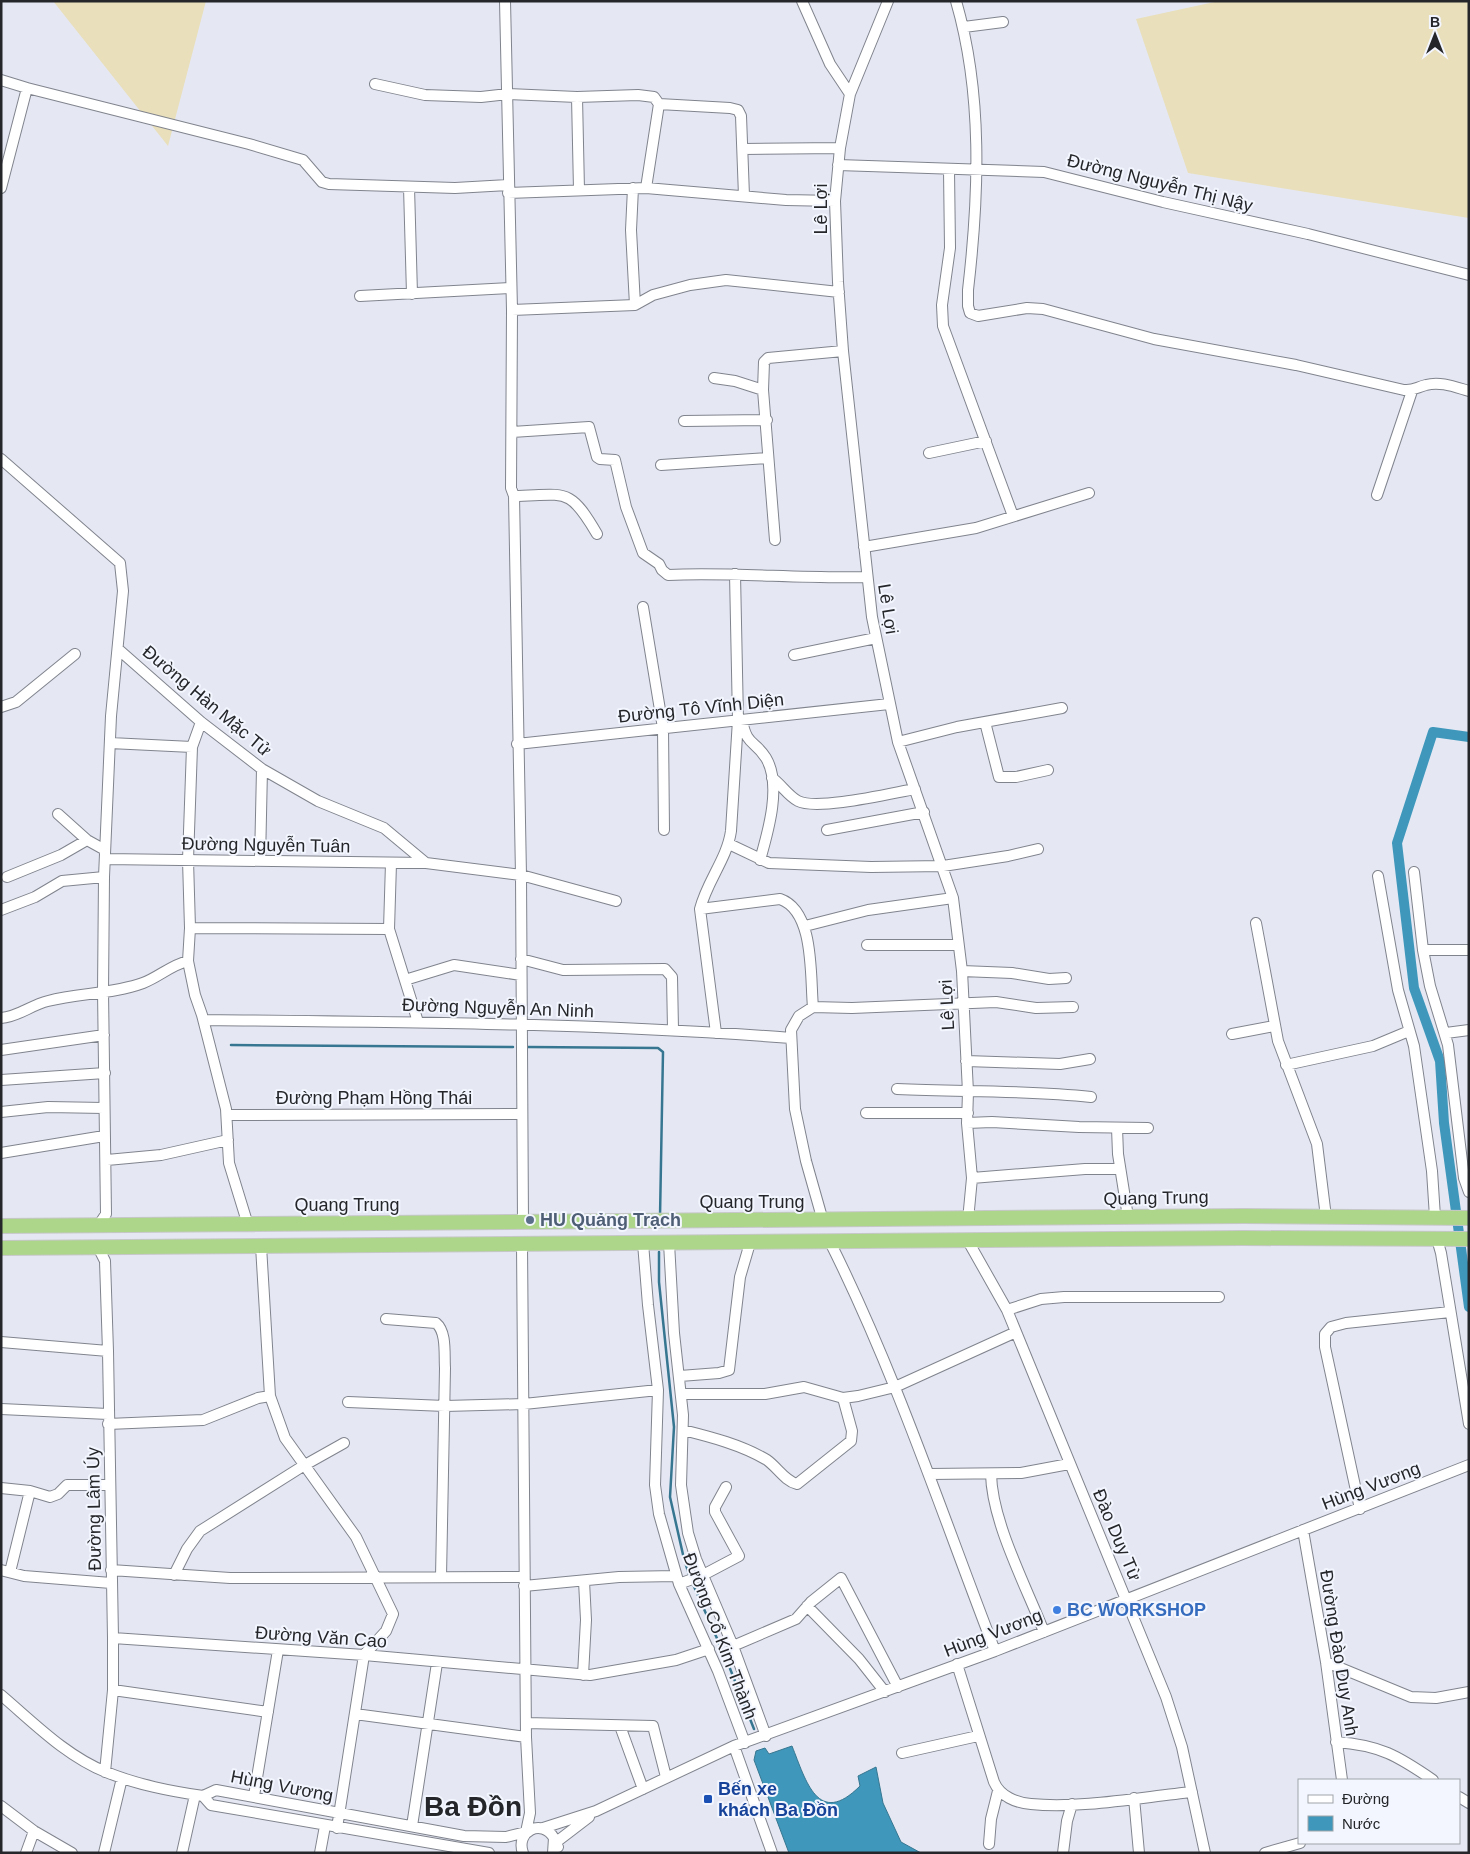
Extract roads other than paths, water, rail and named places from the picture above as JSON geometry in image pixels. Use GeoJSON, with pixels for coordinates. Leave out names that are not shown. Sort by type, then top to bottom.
{"type":"FeatureCollection","features":[{"type":"Feature","properties":{"kind":"highway","name":"Quang Trung"},"geometry":{"type":"LineString","coordinates":[[1,1226],[968,1220],[1244,1216],[1469,1218]]}},
{"type":"Feature","properties":{"kind":"highway"},"geometry":{"type":"LineString","coordinates":[[1243,1238],[1244,1216]]}},
{"type":"Feature","properties":{"kind":"highway"},"geometry":{"type":"LineString","coordinates":[[968,1220],[968,1241]]}},
{"type":"Feature","properties":{"kind":"highway"},"geometry":{"type":"LineString","coordinates":[[635,1221],[639,1243]]}},
{"type":"Feature","properties":{"kind":"highway"},"geometry":{"type":"LineString","coordinates":[[689,1243],[690,1221]]}},
{"type":"Feature","properties":{"kind":"highway"},"geometry":{"type":"LineString","coordinates":[[750,1243],[751,1221]]}},
{"type":"Feature","properties":{"kind":"highway"},"geometry":{"type":"LineString","coordinates":[[522,1244],[523,1223]]}},
{"type":"Feature","properties":{"kind":"highway"},"geometry":{"type":"LineString","coordinates":[[98,1226],[98,1247]]}},
{"type":"Feature","properties":{"kind":"highway"},"geometry":{"type":"LineString","coordinates":[[1,1248],[1243,1238],[1469,1239]]}},
{"type":"Feature","properties":{"kind":"street"},"geometry":{"type":"LineString","coordinates":[[505,1],[512,310],[511,488],[514,496],[517,744],[521,875],[523,1223]]}},
{"type":"Feature","properties":{"kind":"street"},"geometry":{"type":"LineString","coordinates":[[802,1],[830,64],[850,94]]}},
{"type":"Feature","properties":{"kind":"street","name":"Lê Lợi"},"geometry":{"type":"LineString","coordinates":[[888,1],[850,94],[840,148],[835,201],[839,292],[843,351],[866,577],[876,638],[898,742],[953,898],[964,1002],[972,1178],[968,1220]]}},
{"type":"Feature","properties":{"kind":"street"},"geometry":{"type":"LineString","coordinates":[[956,1],[964,27],[975,122],[978,169],[968,306],[974,315],[1027,308],[1043,309],[1065,313],[1154,339],[1296,365],[1412,391],[1428,384],[1445,385],[1469,391]]}},
{"type":"Feature","properties":{"kind":"street"},"geometry":{"type":"LineString","coordinates":[[964,27],[1003,22]]}},
{"type":"Feature","properties":{"kind":"street"},"geometry":{"type":"LineString","coordinates":[[1,80],[249,144],[303,160],[322,182],[329,184],[579,190],[646,188],[835,201]]}},
{"type":"Feature","properties":{"kind":"street"},"geometry":{"type":"LineString","coordinates":[[375,84],[425,95],[481,97],[508,94],[577,97],[647,95],[654,97],[659,104],[646,188]]}},
{"type":"Feature","properties":{"kind":"street"},"geometry":{"type":"LineString","coordinates":[[1,188],[27,88]]}},
{"type":"Feature","properties":{"kind":"street"},"geometry":{"type":"LineString","coordinates":[[577,97],[579,190]]}},
{"type":"Feature","properties":{"kind":"street"},"geometry":{"type":"LineString","coordinates":[[659,104],[738,110],[741,116],[744,196]]}},
{"type":"Feature","properties":{"kind":"street"},"geometry":{"type":"LineString","coordinates":[[743,149],[840,148]]}},
{"type":"Feature","properties":{"kind":"street","name":"Đường Nguyễn Thị Nậy"},"geometry":{"type":"LineString","coordinates":[[838,165],[949,170],[1025,170],[1061,175],[1163,202],[1406,258],[1469,275]]}},
{"type":"Feature","properties":{"kind":"street"},"geometry":{"type":"LineString","coordinates":[[949,170],[950,248],[942,305],[943,326],[1013,516]]}},
{"type":"Feature","properties":{"kind":"street"},"geometry":{"type":"LineString","coordinates":[[409,187],[412,294]]}},
{"type":"Feature","properties":{"kind":"street"},"geometry":{"type":"LineString","coordinates":[[633,188],[631,230],[635,305]]}},
{"type":"Feature","properties":{"kind":"street"},"geometry":{"type":"LineString","coordinates":[[512,310],[635,305],[653,295],[690,285],[726,280],[839,292]]}},
{"type":"Feature","properties":{"kind":"street"},"geometry":{"type":"LineString","coordinates":[[360,296],[511,288]]}},
{"type":"Feature","properties":{"kind":"street"},"geometry":{"type":"LineString","coordinates":[[775,540],[763,364],[768,358],[843,351]]}},
{"type":"Feature","properties":{"kind":"street"},"geometry":{"type":"LineString","coordinates":[[714,378],[735,381],[764,390]]}},
{"type":"Feature","properties":{"kind":"street"},"geometry":{"type":"LineString","coordinates":[[1378,495],[1412,391]]}},
{"type":"Feature","properties":{"kind":"street"},"geometry":{"type":"LineString","coordinates":[[684,421],[767,420]]}},
{"type":"Feature","properties":{"kind":"street"},"geometry":{"type":"LineString","coordinates":[[512,432],[589,427],[597,457],[615,460],[626,507],[646,557],[655,561],[668,575],[735,574],[828,579],[866,577]]}},
{"type":"Feature","properties":{"kind":"street"},"geometry":{"type":"LineString","coordinates":[[929,453],[986,441]]}},
{"type":"Feature","properties":{"kind":"street"},"geometry":{"type":"LineString","coordinates":[[1,458],[120,564],[123,591],[110,743],[104,877],[103,991],[104,1136],[107,1160],[106,1214],[98,1226]]}},
{"type":"Feature","properties":{"kind":"street"},"geometry":{"type":"LineString","coordinates":[[661,466],[768,458]]}},
{"type":"Feature","properties":{"kind":"street"},"geometry":{"type":"LineString","coordinates":[[864,547],[957,532],[1089,494]]}},
{"type":"Feature","properties":{"kind":"street"},"geometry":{"type":"LineString","coordinates":[[514,496],[566,496],[582,509],[596,534]]}},
{"type":"Feature","properties":{"kind":"street"},"geometry":{"type":"LineString","coordinates":[[716,1033],[700,909],[704,890],[729,844],[740,720],[735,574]]}},
{"type":"Feature","properties":{"kind":"street"},"geometry":{"type":"LineString","coordinates":[[643,607],[663,728],[664,830]]}},
{"type":"Feature","properties":{"kind":"street"},"geometry":{"type":"LineString","coordinates":[[794,655],[876,638]]}},
{"type":"Feature","properties":{"kind":"street","name":"Đường Hàn Mặc Tử"},"geometry":{"type":"LineString","coordinates":[[118,648],[201,722],[262,769],[318,801],[384,828],[426,863]]}},
{"type":"Feature","properties":{"kind":"street"},"geometry":{"type":"LineString","coordinates":[[1,706],[16,702],[75,654]]}},
{"type":"Feature","properties":{"kind":"street","name":"Đường Tô Vĩnh Diện"},"geometry":{"type":"LineString","coordinates":[[517,744],[889,704]]}},
{"type":"Feature","properties":{"kind":"street"},"geometry":{"type":"LineString","coordinates":[[898,742],[985,722],[1062,708]]}},
{"type":"Feature","properties":{"kind":"street"},"geometry":{"type":"LineString","coordinates":[[740,720],[746,736],[765,757],[772,778],[772,811],[760,860]]}},
{"type":"Feature","properties":{"kind":"street"},"geometry":{"type":"LineString","coordinates":[[201,722],[192,747],[188,860],[190,928],[188,961],[194,995],[204,1020],[227,1115],[229,1163],[248,1225]]}},
{"type":"Feature","properties":{"kind":"street"},"geometry":{"type":"LineString","coordinates":[[985,722],[998,777],[1010,777],[1048,770]]}},
{"type":"Feature","properties":{"kind":"street"},"geometry":{"type":"LineString","coordinates":[[110,743],[192,747]]}},
{"type":"Feature","properties":{"kind":"street"},"geometry":{"type":"LineString","coordinates":[[260,861],[262,769]]}},
{"type":"Feature","properties":{"kind":"street"},"geometry":{"type":"LineString","coordinates":[[772,778],[797,800],[810,803],[855,800],[915,789]]}},
{"type":"Feature","properties":{"kind":"street"},"geometry":{"type":"LineString","coordinates":[[827,830],[924,812]]}},
{"type":"Feature","properties":{"kind":"street"},"geometry":{"type":"LineString","coordinates":[[58,814],[105,854]]}},
{"type":"Feature","properties":{"kind":"street"},"geometry":{"type":"LineString","coordinates":[[7,877],[61,855],[87,840]]}},
{"type":"Feature","properties":{"kind":"street"},"geometry":{"type":"LineString","coordinates":[[729,844],[760,860],[781,864],[943,866],[1008,856],[1038,849]]}},
{"type":"Feature","properties":{"kind":"street","name":"Đường Nguyễn Tuân"},"geometry":{"type":"LineString","coordinates":[[105,854],[188,860],[426,863]]}},
{"type":"Feature","properties":{"kind":"street"},"geometry":{"type":"LineString","coordinates":[[391,863],[389,929],[418,1022]]}},
{"type":"Feature","properties":{"kind":"street"},"geometry":{"type":"LineString","coordinates":[[426,863],[521,875],[616,901]]}},
{"type":"Feature","properties":{"kind":"street"},"geometry":{"type":"LineString","coordinates":[[1414,872],[1423,950],[1430,986],[1446,1033],[1456,1096],[1464,1178],[1469,1192]]}},
{"type":"Feature","properties":{"kind":"street"},"geometry":{"type":"LineString","coordinates":[[1378,876],[1398,990],[1414,1046],[1438,1218]]}},
{"type":"Feature","properties":{"kind":"street"},"geometry":{"type":"LineString","coordinates":[[1,910],[35,897],[68,879],[104,877]]}},
{"type":"Feature","properties":{"kind":"street"},"geometry":{"type":"LineString","coordinates":[[804,926],[853,913],[953,898]]}},
{"type":"Feature","properties":{"kind":"street"},"geometry":{"type":"LineString","coordinates":[[700,909],[780,899],[788,903],[804,926],[813,1007]]}},
{"type":"Feature","properties":{"kind":"street"},"geometry":{"type":"LineString","coordinates":[[1256,923],[1274,1026],[1286,1065],[1315,1139],[1326,1217]]}},
{"type":"Feature","properties":{"kind":"street"},"geometry":{"type":"LineString","coordinates":[[190,928],[389,929]]}},
{"type":"Feature","properties":{"kind":"street"},"geometry":{"type":"LineString","coordinates":[[867,945],[958,945]]}},
{"type":"Feature","properties":{"kind":"street"},"geometry":{"type":"LineString","coordinates":[[1423,950],[1469,950]]}},
{"type":"Feature","properties":{"kind":"street"},"geometry":{"type":"LineString","coordinates":[[521,959],[563,970],[665,969],[672,977],[673,1029]]}},
{"type":"Feature","properties":{"kind":"street"},"geometry":{"type":"LineString","coordinates":[[1,1018],[15,1016],[24,1009],[48,1001],[144,983],[175,964],[188,961]]}},
{"type":"Feature","properties":{"kind":"street"},"geometry":{"type":"LineString","coordinates":[[405,980],[454,965],[521,975]]}},
{"type":"Feature","properties":{"kind":"street"},"geometry":{"type":"LineString","coordinates":[[962,971],[1012,973],[1049,979],[1066,978]]}},
{"type":"Feature","properties":{"kind":"street"},"geometry":{"type":"LineString","coordinates":[[823,1221],[797,1124],[791,1038],[791,1030],[795,1020],[813,1007],[852,1008],[996,1002],[1052,1009],[1073,1007]]}},
{"type":"Feature","properties":{"kind":"street","name":"Đường Nguyễn An Ninh"},"geometry":{"type":"LineString","coordinates":[[204,1020],[418,1022],[673,1029],[791,1038]]}},
{"type":"Feature","properties":{"kind":"street"},"geometry":{"type":"LineString","coordinates":[[1232,1034],[1274,1026]]}},
{"type":"Feature","properties":{"kind":"street"},"geometry":{"type":"LineString","coordinates":[[1446,1033],[1469,1030]]}},
{"type":"Feature","properties":{"kind":"street"},"geometry":{"type":"LineString","coordinates":[[1286,1065],[1372,1046],[1409,1031]]}},
{"type":"Feature","properties":{"kind":"street"},"geometry":{"type":"LineString","coordinates":[[1,1050],[104,1035]]}},
{"type":"Feature","properties":{"kind":"street"},"geometry":{"type":"LineString","coordinates":[[966,1061],[1060,1064],[1090,1059]]}},
{"type":"Feature","properties":{"kind":"street"},"geometry":{"type":"LineString","coordinates":[[1,1080],[105,1073]]}},
{"type":"Feature","properties":{"kind":"street"},"geometry":{"type":"LineString","coordinates":[[897,1089],[968,1092],[1016,1090],[1091,1097]]}},
{"type":"Feature","properties":{"kind":"street"},"geometry":{"type":"LineString","coordinates":[[1,1112],[48,1107],[104,1108]]}},
{"type":"Feature","properties":{"kind":"street"},"geometry":{"type":"LineString","coordinates":[[866,1113],[968,1118],[992,1122],[1148,1128]]}},
{"type":"Feature","properties":{"kind":"street","name":"Đường Phạm Hồng Thái"},"geometry":{"type":"LineString","coordinates":[[227,1115],[522,1114]]}},
{"type":"Feature","properties":{"kind":"street"},"geometry":{"type":"LineString","coordinates":[[1117,1128],[1120,1169],[1128,1218]]}},
{"type":"Feature","properties":{"kind":"street"},"geometry":{"type":"LineString","coordinates":[[1,1153],[104,1136]]}},
{"type":"Feature","properties":{"kind":"street"},"geometry":{"type":"LineString","coordinates":[[107,1160],[161,1155],[228,1140]]}},
{"type":"Feature","properties":{"kind":"street"},"geometry":{"type":"LineString","coordinates":[[972,1178],[1085,1169],[1120,1169]]}},
{"type":"Feature","properties":{"kind":"street"},"geometry":{"type":"LineString","coordinates":[[1439,1239],[1469,1424]]}},
{"type":"Feature","properties":{"kind":"street","name":"Đào Duy Từ"},"geometry":{"type":"LineString","coordinates":[[968,1241],[1007,1310],[1174,1721],[1205,1853]]}},
{"type":"Feature","properties":{"kind":"street"},"geometry":{"type":"LineString","coordinates":[[830,1242],[895,1387],[930,1474],[995,1651]]}},
{"type":"Feature","properties":{"kind":"street","name":"Đường Cổ Kim Thành"},"geometry":{"type":"LineString","coordinates":[[639,1243],[658,1390],[656,1498],[680,1580],[745,1743]]}},
{"type":"Feature","properties":{"kind":"street"},"geometry":{"type":"LineString","coordinates":[[669,1243],[674,1333],[680,1376],[683,1430],[682,1495],[690,1540],[700,1576],[733,1646],[766,1736]]}},
{"type":"Feature","properties":{"kind":"street"},"geometry":{"type":"LineString","coordinates":[[680,1376],[719,1374],[729,1370],[740,1277],[750,1243]]}},
{"type":"Feature","properties":{"kind":"street"},"geometry":{"type":"LineString","coordinates":[[522,1244],[526,1737],[530,1813],[526,1832],[521,1842],[523,1853]]}},
{"type":"Feature","properties":{"kind":"street"},"geometry":{"type":"LineString","coordinates":[[262,1246],[270,1396],[285,1438],[303,1466],[356,1537],[391,1608],[392,1619],[386,1630],[364,1655],[337,1828]]}},
{"type":"Feature","properties":{"kind":"street","name":"Đường Lâm Úy"},"geometry":{"type":"LineString","coordinates":[[98,1247],[105,1261],[114,1638],[113,1690],[105,1772]]}},
{"type":"Feature","properties":{"kind":"street"},"geometry":{"type":"LineString","coordinates":[[1007,1310],[1041,1299],[1064,1297],[1218,1297]]}},
{"type":"Feature","properties":{"kind":"street"},"geometry":{"type":"LineString","coordinates":[[1360,1509],[1325,1347],[1325,1334],[1331,1327],[1346,1323],[1450,1312]]}},
{"type":"Feature","properties":{"kind":"street"},"geometry":{"type":"LineString","coordinates":[[386,1319],[436,1323],[440,1326],[443,1335],[445,1406],[441,1577]]}},
{"type":"Feature","properties":{"kind":"street"},"geometry":{"type":"LineString","coordinates":[[681,1394],[765,1394],[804,1387],[843,1398],[895,1387],[1016,1332]]}},
{"type":"Feature","properties":{"kind":"street"},"geometry":{"type":"LineString","coordinates":[[1,1342],[108,1351]]}},
{"type":"Feature","properties":{"kind":"street"},"geometry":{"type":"LineString","coordinates":[[348,1402],[445,1406],[524,1404],[658,1390]]}},
{"type":"Feature","properties":{"kind":"street"},"geometry":{"type":"LineString","coordinates":[[1,1409],[108,1419],[202,1420],[258,1398],[270,1396]]}},
{"type":"Feature","properties":{"kind":"street"},"geometry":{"type":"LineString","coordinates":[[683,1430],[712,1437],[766,1460],[789,1480],[797,1484],[851,1441],[852,1430],[843,1398]]}},
{"type":"Feature","properties":{"kind":"street"},"geometry":{"type":"LineString","coordinates":[[174,1575],[186,1550],[200,1531],[303,1466],[344,1443]]}},
{"type":"Feature","properties":{"kind":"street"},"geometry":{"type":"LineString","coordinates":[[930,1474],[1021,1473],[1070,1464]]}},
{"type":"Feature","properties":{"kind":"street","name":"Hùng Vương"},"geometry":{"type":"LineString","coordinates":[[199,1796],[216,1790],[412,1826],[491,1838],[506,1838],[596,1811],[696,1762],[734,1746],[766,1736],[995,1651],[1469,1465]]}},
{"type":"Feature","properties":{"kind":"street"},"geometry":{"type":"LineString","coordinates":[[991,1474],[994,1501],[1002,1526],[1044,1632]]}},
{"type":"Feature","properties":{"kind":"street"},"geometry":{"type":"LineString","coordinates":[[1,1488],[30,1491],[50,1497],[58,1494],[67,1484],[110,1485]]}},
{"type":"Feature","properties":{"kind":"street"},"geometry":{"type":"LineString","coordinates":[[111,1570],[230,1578],[441,1577],[524,1582],[584,1581],[633,1576],[680,1580],[700,1576],[739,1556],[715,1512],[726,1487]]}},
{"type":"Feature","properties":{"kind":"street"},"geometry":{"type":"LineString","coordinates":[[30,1491],[6,1571],[24,1576],[112,1583]]}},
{"type":"Feature","properties":{"kind":"street","name":"Đường Đào Duy Anh"},"geometry":{"type":"LineString","coordinates":[[1303,1530],[1326,1662],[1342,1779]]}},
{"type":"Feature","properties":{"kind":"street"},"geometry":{"type":"LineString","coordinates":[[733,1646],[796,1619],[807,1606],[841,1578],[898,1687]]}},
{"type":"Feature","properties":{"kind":"street"},"geometry":{"type":"LineString","coordinates":[[583,1674],[586,1620],[584,1581]]}},
{"type":"Feature","properties":{"kind":"street"},"geometry":{"type":"LineString","coordinates":[[807,1606],[859,1659],[885,1692]]}},
{"type":"Feature","properties":{"kind":"street","name":"Đường Văn Cao"},"geometry":{"type":"LineString","coordinates":[[114,1638],[364,1655],[437,1663],[526,1668],[583,1674],[600,1674],[676,1660],[708,1649]]}},
{"type":"Feature","properties":{"kind":"street"},"geometry":{"type":"LineString","coordinates":[[254,1796],[278,1650]]}},
{"type":"Feature","properties":{"kind":"street"},"geometry":{"type":"LineString","coordinates":[[1326,1662],[1410,1697],[1436,1698],[1469,1692]]}},
{"type":"Feature","properties":{"kind":"street"},"geometry":{"type":"LineString","coordinates":[[412,1826],[437,1663]]}},
{"type":"Feature","properties":{"kind":"street"},"geometry":{"type":"LineString","coordinates":[[957,1664],[978,1736],[998,1791],[1004,1796],[1030,1804],[1072,1804],[1192,1792]]}},
{"type":"Feature","properties":{"kind":"street"},"geometry":{"type":"LineString","coordinates":[[113,1690],[268,1712]]}},
{"type":"Feature","properties":{"kind":"street"},"geometry":{"type":"LineString","coordinates":[[1,1695],[61,1746],[105,1772],[149,1787],[199,1796],[182,1853]]}},
{"type":"Feature","properties":{"kind":"street"},"geometry":{"type":"LineString","coordinates":[[355,1714],[526,1737]]}},
{"type":"Feature","properties":{"kind":"street"},"geometry":{"type":"LineString","coordinates":[[526,1724],[653,1726],[666,1777]]}},
{"type":"Feature","properties":{"kind":"street"},"geometry":{"type":"LineString","coordinates":[[620,1726],[643,1788]]}},
{"type":"Feature","properties":{"kind":"street"},"geometry":{"type":"LineString","coordinates":[[902,1753],[978,1736]]}},
{"type":"Feature","properties":{"kind":"street"},"geometry":{"type":"LineString","coordinates":[[1336,1742],[1359,1744],[1382,1750],[1431,1779]]}},
{"type":"Feature","properties":{"kind":"street"},"geometry":{"type":"LineString","coordinates":[[734,1746],[772,1853]]}},
{"type":"Feature","properties":{"kind":"street"},"geometry":{"type":"LineString","coordinates":[[104,1853],[122,1778]]}},
{"type":"Feature","properties":{"kind":"street"},"geometry":{"type":"LineString","coordinates":[[989,1844],[991,1819],[998,1791]]}},
{"type":"Feature","properties":{"kind":"street","name":"Hùng Vương"},"geometry":{"type":"LineString","coordinates":[[199,1796],[211,1805],[461,1851],[489,1853]]}},
{"type":"Feature","properties":{"kind":"street"},"geometry":{"type":"LineString","coordinates":[[1134,1798],[1139,1853]]}},
{"type":"Feature","properties":{"kind":"street"},"geometry":{"type":"LineString","coordinates":[[1063,1853],[1067,1821],[1072,1804]]}},
{"type":"Feature","properties":{"kind":"street"},"geometry":{"type":"LineString","coordinates":[[1,1806],[34,1831],[72,1853]]}},
{"type":"Feature","properties":{"kind":"street"},"geometry":{"type":"LineString","coordinates":[[556,1850],[596,1811]]}},
{"type":"Feature","properties":{"kind":"street"},"geometry":{"type":"LineString","coordinates":[[530,1813],[541,1828],[552,1834],[556,1850]]}},
{"type":"Feature","properties":{"kind":"street"},"geometry":{"type":"LineString","coordinates":[[320,1853],[325,1826]]}},
{"type":"Feature","properties":{"kind":"street"},"geometry":{"type":"LineString","coordinates":[[26,1853],[34,1831]]}},
{"type":"Feature","properties":{"kind":"street"},"geometry":{"type":"LineString","coordinates":[[1266,1853],[1298,1844]]}},
{"type":"Feature","properties":{"kind":"water"},"geometry":{"type":"Polygon","coordinates":[[[792,1746],[809,1785],[816,1795],[824,1801],[834,1802],[846,1798],[860,1786],[858,1776],[876,1767],[883,1803],[901,1842],[921,1853],[789,1853],[754,1760],[756,1751],[765,1748],[769,1754],[792,1746]]]}},
{"type":"Feature","properties":{"kind":"waterway"},"geometry":{"type":"LineString","coordinates":[[1469,737],[1433,732],[1397,843],[1414,988],[1440,1061],[1444,1123],[1469,1307]]}},
{"type":"Feature","properties":{"kind":"waterway"},"geometry":{"type":"LineString","coordinates":[[231,1045],[513,1047]]}},
{"type":"Feature","properties":{"kind":"waterway"},"geometry":{"type":"LineString","coordinates":[[528,1047],[658,1048],[663,1052],[660,1217]]}},
{"type":"Feature","properties":{"kind":"waterway"},"geometry":{"type":"LineString","coordinates":[[659,1252],[659,1282],[674,1427],[670,1497],[690,1577]]}},
{"type":"Feature","properties":{"kind":"waterway"},"geometry":{"type":"LineString","coordinates":[[692,1582],[727,1661],[754,1729]]}},
{"type":"Feature","properties":{"kind":"place","name":"HU Quảng Trạch"},"geometry":{"type":"Point","coordinates":[530,1220]}},
{"type":"Feature","properties":{"kind":"place","name":"BC WORKSHOP"},"geometry":{"type":"Point","coordinates":[1057,1610]}},
{"type":"Feature","properties":{"kind":"place","name":"Bến xe khách Ba Đồn"},"geometry":{"type":"Point","coordinates":[708,1799]}},
{"type":"Feature","properties":{"kind":"district","name":"Ba Đồn"},"geometry":{"type":"Point","coordinates":[473,1806]}}]}
